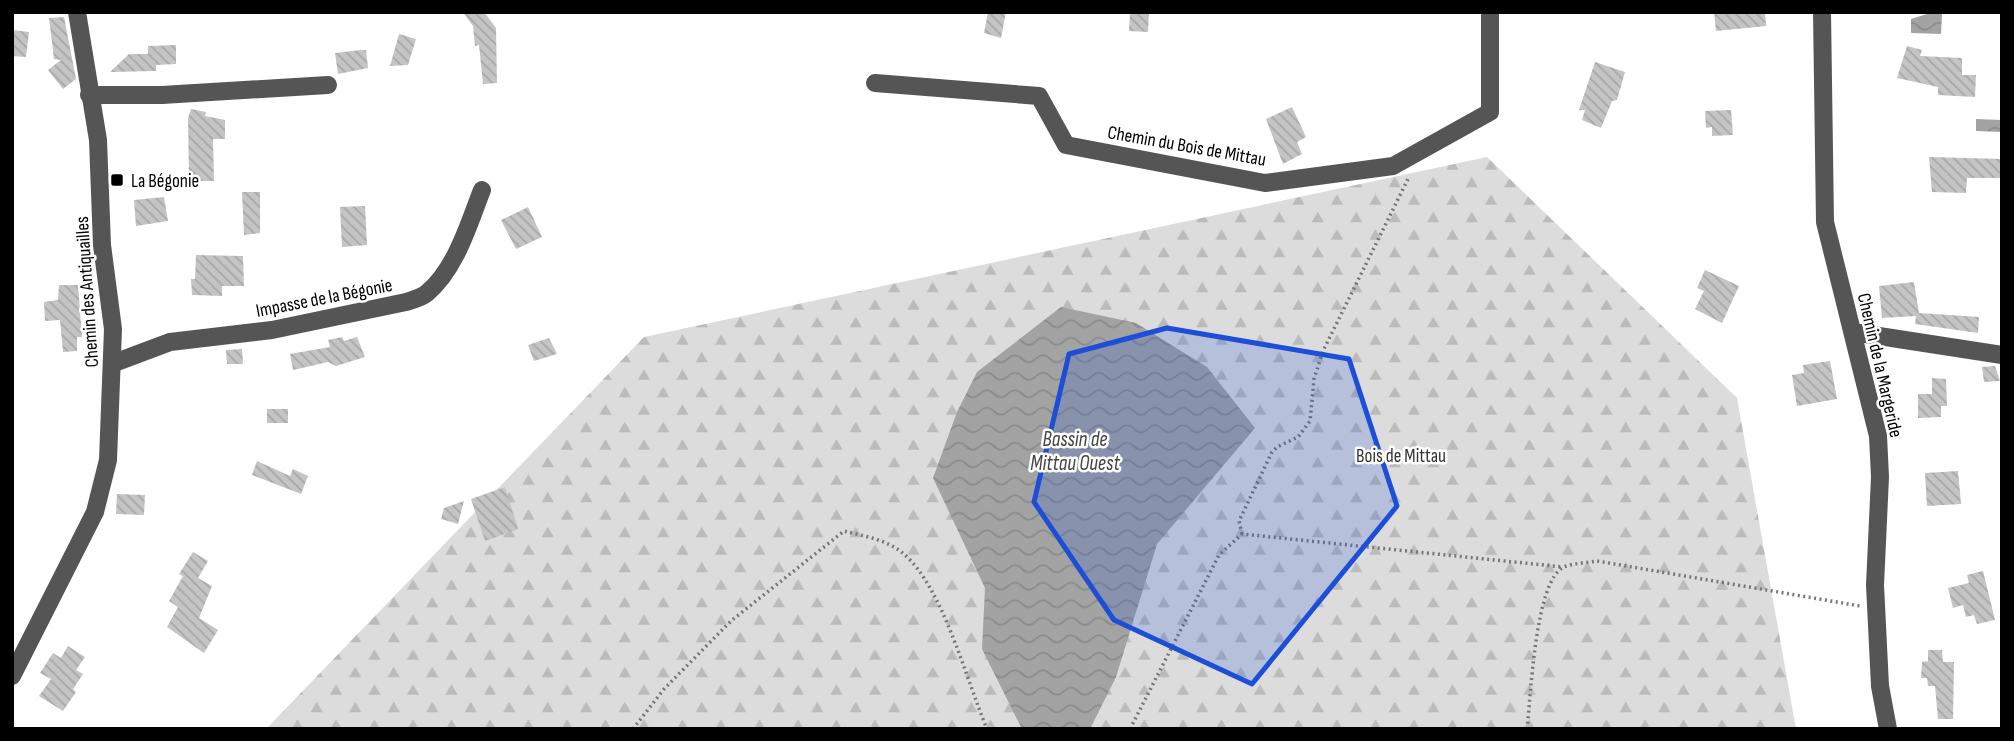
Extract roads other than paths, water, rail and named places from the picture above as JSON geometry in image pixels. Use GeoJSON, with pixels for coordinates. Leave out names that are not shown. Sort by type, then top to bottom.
{"type":"FeatureCollection","features":[{"type":"Feature","properties":{"kind":"street","name":"Chemin des Antiquailles"},"geometry":{"type":"LineString","coordinates":[[12,676],[95,512],[108,460],[114,363],[102,245],[98,140],[77,12]]}},
{"type":"Feature","properties":{"kind":"street","name":"Chemin du Bois de Mittau"},"geometry":{"type":"LineString","coordinates":[[875,83],[1039,96],[1066,145],[1265,183],[1392,166],[1490,112],[1490,12]]}},
{"type":"Feature","properties":{"kind":"street","name":"Chemin de la Margeride"},"geometry":{"type":"LineString","coordinates":[[1822,12],[1825,222],[1878,436],[1880,477],[1876,608],[1880,686],[1888,729]]}},
{"type":"Feature","properties":{"kind":"street"},"geometry":{"type":"LineString","coordinates":[[89,95],[154,95],[328,85]]}},
{"type":"Feature","properties":{"kind":"street","name":"Impasse de la Bégonie"},"geometry":{"type":"LineString","coordinates":[[114,363],[170,341],[272,330],[406,302],[426,294],[442,275],[464,237],[482,190]]}},
{"type":"Feature","properties":{"kind":"street"},"geometry":{"type":"LineString","coordinates":[[1853,332],[2002,355]]}},
{"type":"Feature","properties":{"kind":"water"},"geometry":{"type":"Polygon","coordinates":[[[1927,14],[1942,14],[1941,34],[1911,33],[1911,19],[1927,14]]]}},
{"type":"Feature","properties":{"kind":"water"},"geometry":{"type":"Polygon","coordinates":[[[1976,119],[2002,120],[2002,132],[1976,131],[1976,119]]]}},
{"type":"Feature","properties":{"kind":"water","name":"Bassin de Mittau Ouest"},"geometry":{"type":"Polygon","coordinates":[[[1061,307],[1136,323],[1207,367],[1255,428],[1157,544],[1116,677],[1090,729],[1022,729],[982,649],[985,588],[933,478],[957,412],[977,372],[1061,307]]]}},
{"type":"Feature","properties":{"kind":"place","name":"La Bégonie"},"geometry":{"type":"Point","coordinates":[117,180]}},
{"type":"Feature","properties":{"kind":"park label","name":"Bois de Mittau"},"geometry":{"type":"Point","coordinates":[1401,455]}}]}
